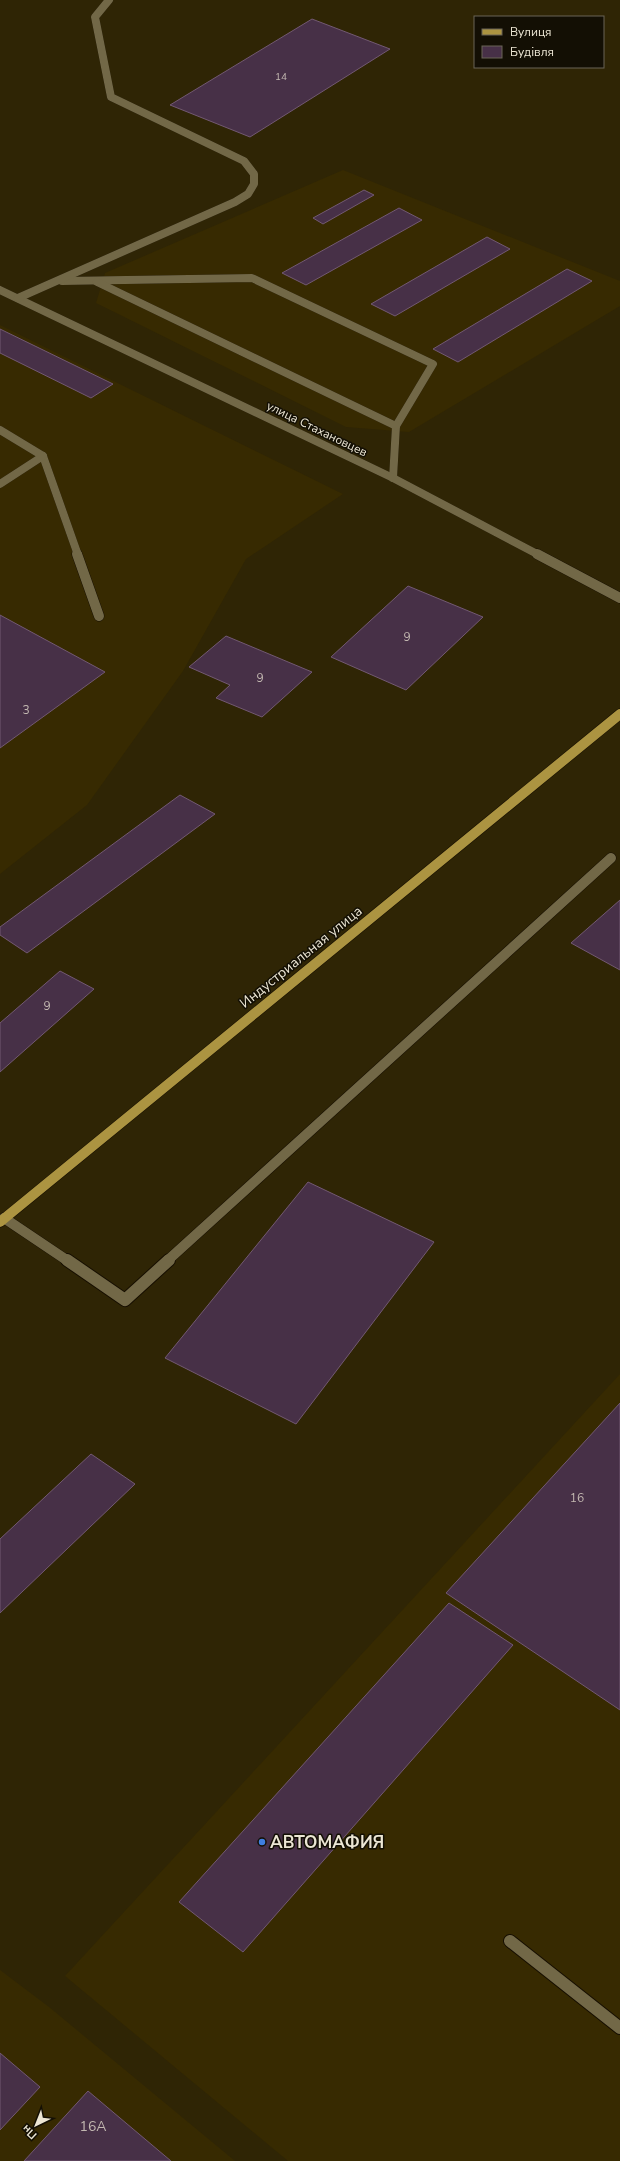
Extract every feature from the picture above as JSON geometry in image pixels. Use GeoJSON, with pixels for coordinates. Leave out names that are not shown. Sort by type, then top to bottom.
{"type":"FeatureCollection","features":[{"type":"Feature","properties":{"kind":"main road","name":"Индустриальная улица"},"geometry":{"type":"LineString","coordinates":[[2,1220],[620,714]]}},
{"type":"Feature","properties":{"kind":"street"},"geometry":{"type":"LineString","coordinates":[[18,298],[235,202],[247,195],[254,187],[256,178],[253,169],[244,161],[111,96],[95,17],[109,0]]}},
{"type":"Feature","properties":{"kind":"street"},"geometry":{"type":"LineString","coordinates":[[59,281],[252,278],[432,364],[396,426],[393,478]]}},
{"type":"Feature","properties":{"kind":"street"},"geometry":{"type":"LineString","coordinates":[[95,281],[396,426]]}},
{"type":"Feature","properties":{"kind":"street","name":"улица Стахановцев"},"geometry":{"type":"LineString","coordinates":[[0,290],[393,478],[620,598]]}},
{"type":"Feature","properties":{"kind":"street"},"geometry":{"type":"LineString","coordinates":[[0,430],[43,456],[99,616]]}},
{"type":"Feature","properties":{"kind":"street"},"geometry":{"type":"LineString","coordinates":[[0,484],[43,456]]}},
{"type":"Feature","properties":{"kind":"street"},"geometry":{"type":"LineString","coordinates":[[2,1220],[125,1300],[611,858]]}},
{"type":"Feature","properties":{"kind":"street"},"geometry":{"type":"LineString","coordinates":[[510,1941],[620,2028]]}},
{"type":"Feature","properties":{"kind":"shaded area"},"geometry":{"type":"Polygon","coordinates":[[[343,170],[620,281],[620,306],[409,432],[346,427],[96,303],[105,273],[343,170]]]}},
{"type":"Feature","properties":{"kind":"shaded area"},"geometry":{"type":"Polygon","coordinates":[[[0,325],[343,494],[246,559],[183,671],[87,805],[0,874],[0,325]]]}},
{"type":"Feature","properties":{"kind":"shaded area"},"geometry":{"type":"Polygon","coordinates":[[[620,1374],[620,2161],[288,2161],[65,1976],[620,1374]]]}},
{"type":"Feature","properties":{"kind":"shaded area"},"geometry":{"type":"Polygon","coordinates":[[[0,1970],[49,2007],[235,2161],[0,2161],[0,1970]]]}},
{"type":"Feature","properties":{"kind":"building"},"geometry":{"type":"Polygon","coordinates":[[[312,19],[390,49],[250,137],[170,105],[312,19]]]}},
{"type":"Feature","properties":{"kind":"building"},"geometry":{"type":"Polygon","coordinates":[[[364,190],[374,195],[323,224],[313,218],[364,190]]]}},
{"type":"Feature","properties":{"kind":"building"},"geometry":{"type":"Polygon","coordinates":[[[399,208],[422,220],[306,285],[282,273],[399,208]]]}},
{"type":"Feature","properties":{"kind":"building"},"geometry":{"type":"Polygon","coordinates":[[[487,237],[510,249],[395,316],[371,304],[487,237]]]}},
{"type":"Feature","properties":{"kind":"building"},"geometry":{"type":"Polygon","coordinates":[[[567,269],[592,281],[458,362],[433,349],[567,269]]]}},
{"type":"Feature","properties":{"kind":"building"},"geometry":{"type":"Polygon","coordinates":[[[0,329],[113,384],[91,398],[0,353],[0,329]]]}},
{"type":"Feature","properties":{"kind":"building"},"geometry":{"type":"Polygon","coordinates":[[[408,586],[483,617],[406,690],[331,657],[408,586]]]}},
{"type":"Feature","properties":{"kind":"building"},"geometry":{"type":"Polygon","coordinates":[[[0,615],[105,672],[0,748],[0,615]]]}},
{"type":"Feature","properties":{"kind":"building"},"geometry":{"type":"Polygon","coordinates":[[[226,636],[312,672],[262,717],[216,698],[230,685],[189,667],[226,636]]]}},
{"type":"Feature","properties":{"kind":"building"},"geometry":{"type":"Polygon","coordinates":[[[180,795],[215,814],[27,953],[0,935],[0,927],[180,795]]]}},
{"type":"Feature","properties":{"kind":"building"},"geometry":{"type":"Polygon","coordinates":[[[620,900],[620,970],[571,943],[620,900]]]}},
{"type":"Feature","properties":{"kind":"building"},"geometry":{"type":"Polygon","coordinates":[[[60,971],[94,989],[0,1072],[0,1023],[60,971]]]}},
{"type":"Feature","properties":{"kind":"building"},"geometry":{"type":"Polygon","coordinates":[[[308,1182],[434,1242],[296,1424],[165,1358],[308,1182]]]}},
{"type":"Feature","properties":{"kind":"building"},"geometry":{"type":"Polygon","coordinates":[[[620,1403],[620,1710],[446,1593],[620,1403]]]}},
{"type":"Feature","properties":{"kind":"building"},"geometry":{"type":"Polygon","coordinates":[[[91,1454],[135,1484],[0,1613],[0,1539],[91,1454]]]}},
{"type":"Feature","properties":{"kind":"building"},"geometry":{"type":"Polygon","coordinates":[[[449,1603],[513,1645],[243,1952],[179,1902],[449,1603]]]}},
{"type":"Feature","properties":{"kind":"building"},"geometry":{"type":"Polygon","coordinates":[[[0,2053],[40,2087],[0,2130],[0,2053]]]}},
{"type":"Feature","properties":{"kind":"building"},"geometry":{"type":"Polygon","coordinates":[[[88,2091],[171,2161],[24,2161],[88,2091]]]}},
{"type":"Feature","properties":{"kind":"place","name":"АВТОМАФИЯ"},"geometry":{"type":"Point","coordinates":[262,1842]}}]}
